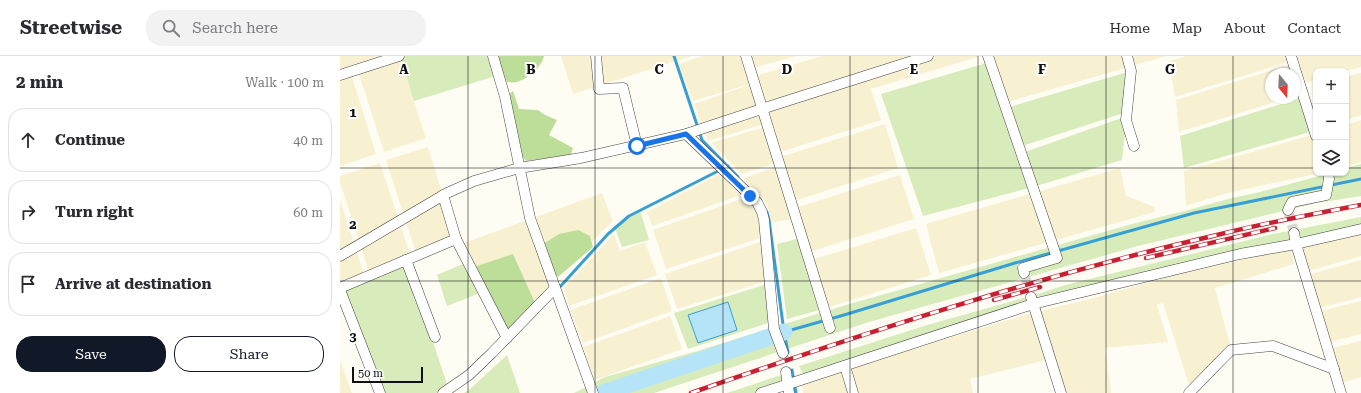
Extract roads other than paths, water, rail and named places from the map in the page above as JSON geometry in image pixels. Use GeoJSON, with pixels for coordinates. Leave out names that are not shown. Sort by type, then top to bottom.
{"type":"FeatureCollection","features":[{"type":"Feature","properties":{"kind":"street"},"geometry":{"type":"LineString","coordinates":[[340,75],[399,56]]}},
{"type":"Feature","properties":{"kind":"street"},"geometry":{"type":"LineString","coordinates":[[493,56],[505,97],[530,218],[594,393]]}},
{"type":"Feature","properties":{"kind":"street"},"geometry":{"type":"LineString","coordinates":[[596,56],[599,89],[623,88],[637,146]]}},
{"type":"Feature","properties":{"kind":"street"},"geometry":{"type":"LineString","coordinates":[[746,56],[830,328]]}},
{"type":"Feature","properties":{"kind":"street"},"geometry":{"type":"LineString","coordinates":[[340,256],[443,196],[474,181],[519,168],[580,158],[686,134],[762,108],[928,56]]}},
{"type":"Feature","properties":{"kind":"street"},"geometry":{"type":"LineString","coordinates":[[988,56],[1057,258],[1023,268],[1024,273]]}},
{"type":"Feature","properties":{"kind":"street"},"geometry":{"type":"LineString","coordinates":[[1127,56],[1131,71],[1126,120],[1134,146]]}},
{"type":"Feature","properties":{"kind":"street"},"geometry":{"type":"LineString","coordinates":[[1292,56],[1313,126]]}},
{"type":"Feature","properties":{"kind":"street"},"geometry":{"type":"LineString","coordinates":[[686,134],[757,202],[762,212],[774,329],[783,353]]}},
{"type":"Feature","properties":{"kind":"street"},"geometry":{"type":"LineString","coordinates":[[1288,210],[1292,202],[1326,195],[1328,176]]}},
{"type":"Feature","properties":{"kind":"street"},"geometry":{"type":"LineString","coordinates":[[443,196],[456,239],[507,338]]}},
{"type":"Feature","properties":{"kind":"street"},"geometry":{"type":"LineString","coordinates":[[761,393],[788,388],[845,366],[1032,301],[1240,254],[1296,244],[1361,229]]}},
{"type":"Feature","properties":{"kind":"street"},"geometry":{"type":"LineString","coordinates":[[1294,233],[1296,244],[1342,393]]}},
{"type":"Feature","properties":{"kind":"street"},"geometry":{"type":"LineString","coordinates":[[380,393],[340,289],[456,239]]}},
{"type":"Feature","properties":{"kind":"street"},"geometry":{"type":"LineString","coordinates":[[406,260],[435,337]]}},
{"type":"Feature","properties":{"kind":"street"},"geometry":{"type":"LineString","coordinates":[[443,393],[469,375],[555,288]]}},
{"type":"Feature","properties":{"kind":"street"},"geometry":{"type":"LineString","coordinates":[[1032,301],[1061,393]]}},
{"type":"Feature","properties":{"kind":"street"},"geometry":{"type":"LineString","coordinates":[[1189,393],[1231,350],[1273,346],[1334,368]]}},
{"type":"Feature","properties":{"kind":"street"},"geometry":{"type":"LineString","coordinates":[[845,366],[853,393]]}},
{"type":"Feature","properties":{"kind":"street"},"geometry":{"type":"LineString","coordinates":[[786,372],[788,388]]}},
{"type":"Feature","properties":{"kind":"water"},"geometry":{"type":"Polygon","coordinates":[[[728,302],[737,330],[698,343],[688,315],[728,302]]]}},
{"type":"Feature","properties":{"kind":"waterway"},"geometry":{"type":"LineString","coordinates":[[674,56],[702,140],[738,177]]}},
{"type":"Feature","properties":{"kind":"waterway"},"geometry":{"type":"LineString","coordinates":[[558,289],[608,234],[629,216],[728,166]]}},
{"type":"Feature","properties":{"kind":"waterway"},"geometry":{"type":"LineString","coordinates":[[784,332],[1015,263],[1194,213],[1361,179]]}},
{"type":"Feature","properties":{"kind":"waterway"},"geometry":{"type":"LineString","coordinates":[[767,212],[788,352]]}},
{"type":"Feature","properties":{"kind":"waterway"},"geometry":{"type":"LineString","coordinates":[[603,393],[784,332]]}},
{"type":"Feature","properties":{"kind":"waterway"},"geometry":{"type":"LineString","coordinates":[[792,370],[796,393]]}},
{"type":"Feature","properties":{"kind":"tunnel"},"geometry":{"type":"LineString","coordinates":[[1288,210],[1294,233]]}},
{"type":"Feature","properties":{"kind":"tunnel"},"geometry":{"type":"LineString","coordinates":[[1024,273],[1031,297]]}},
{"type":"Feature","properties":{"kind":"tunnel"},"geometry":{"type":"LineString","coordinates":[[783,353],[786,372]]}},
{"type":"Feature","properties":{"kind":"railway"},"geometry":{"type":"LineString","coordinates":[[691,393],[887,327],[1018,287],[1150,251],[1289,219],[1361,205]]}},
{"type":"Feature","properties":{"kind":"railway"},"geometry":{"type":"LineString","coordinates":[[1146,258],[1275,228]]}},
{"type":"Feature","properties":{"kind":"railway"},"geometry":{"type":"LineString","coordinates":[[994,300],[1040,287]]}}]}
